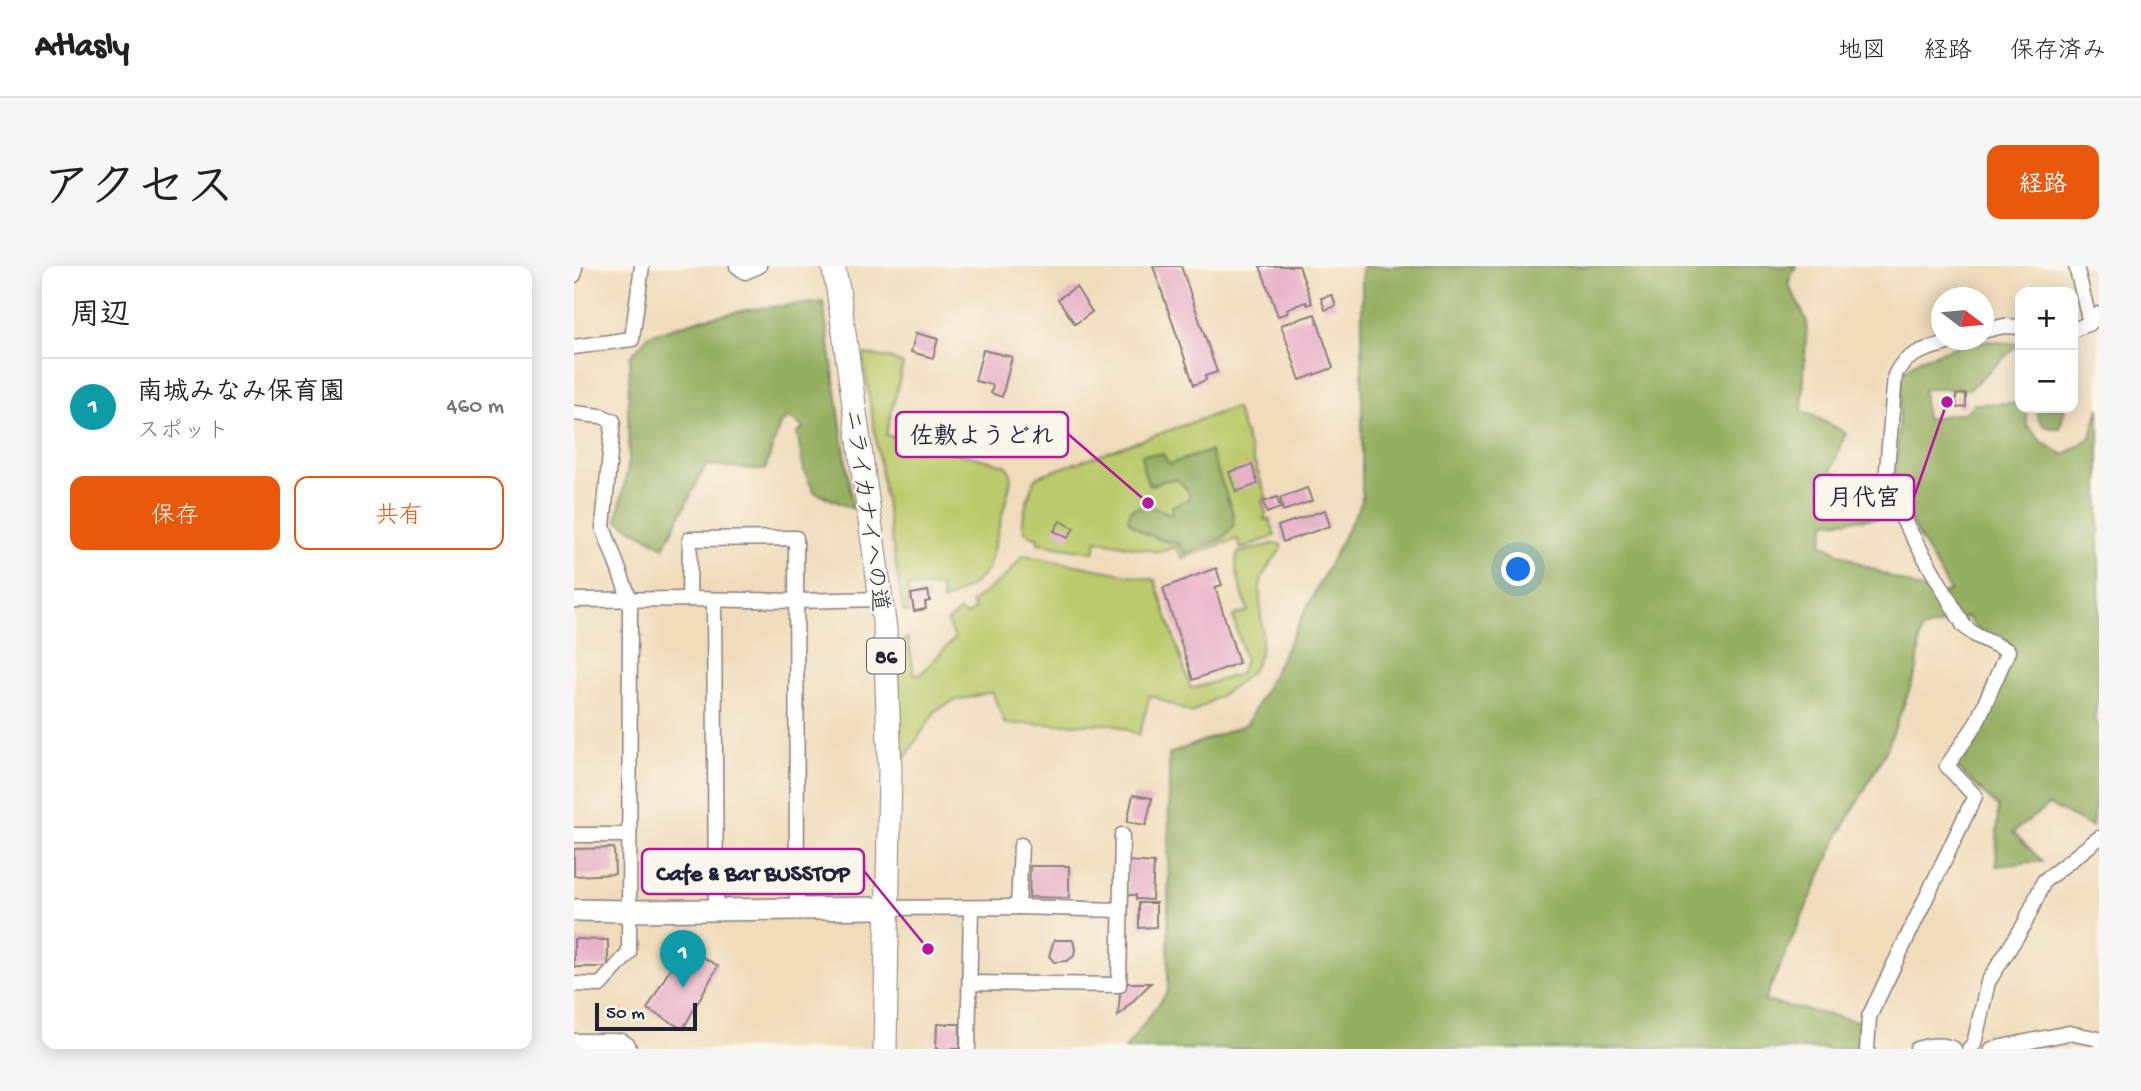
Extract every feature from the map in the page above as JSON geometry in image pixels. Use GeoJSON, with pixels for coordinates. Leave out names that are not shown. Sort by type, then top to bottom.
{"type":"FeatureCollection","features":[{"type":"Feature","properties":{"kind":"main road","name":"ニライカナイへの道"},"geometry":{"type":"LineString","coordinates":[[832,266],[838,289],[885,643],[889,734],[885,1049]]}},
{"type":"Feature","properties":{"kind":"street"},"geometry":{"type":"LineString","coordinates":[[574,275],[575,266]]}},
{"type":"Feature","properties":{"kind":"street"},"geometry":{"type":"LineString","coordinates":[[574,347],[632,339],[642,266]]}},
{"type":"Feature","properties":{"kind":"street"},"geometry":{"type":"LineString","coordinates":[[737,266],[745,272],[760,266]]}},
{"type":"Feature","properties":{"kind":"street"},"geometry":{"type":"LineString","coordinates":[[2076,266],[2094,319],[2078,327]]}},
{"type":"Feature","properties":{"kind":"street"},"geometry":{"type":"LineString","coordinates":[[1994,328],[2015,327]]}},
{"type":"Feature","properties":{"kind":"street"},"geometry":{"type":"LineString","coordinates":[[1867,1049],[1869,1017],[1975,796],[1947,765],[1976,724],[2008,651],[1975,635],[1964,626],[1893,502],[1886,481],[1895,376],[1909,357],[1931,349]]}},
{"type":"Feature","properties":{"kind":"street"},"geometry":{"type":"LineString","coordinates":[[574,413],[601,416],[613,421],[603,527],[630,600],[629,953],[600,985],[574,984]]}},
{"type":"Feature","properties":{"kind":"street"},"geometry":{"type":"LineString","coordinates":[[689,599],[690,539],[796,538],[797,909]]}},
{"type":"Feature","properties":{"kind":"street"},"geometry":{"type":"LineString","coordinates":[[574,600],[881,599]]}},
{"type":"Feature","properties":{"kind":"street"},"geometry":{"type":"LineString","coordinates":[[714,600],[716,910]]}},
{"type":"Feature","properties":{"kind":"street"},"geometry":{"type":"LineString","coordinates":[[574,835],[629,835]]}},
{"type":"Feature","properties":{"kind":"street"},"geometry":{"type":"LineString","coordinates":[[970,983],[1119,985],[1122,835]]}},
{"type":"Feature","properties":{"kind":"street"},"geometry":{"type":"LineString","coordinates":[[1969,1049],[1974,1044],[1987,982],[2024,925],[2044,881],[2099,838]]}},
{"type":"Feature","properties":{"kind":"street"},"geometry":{"type":"LineString","coordinates":[[1018,907],[1021,845]]}},
{"type":"Feature","properties":{"kind":"street"},"geometry":{"type":"LineString","coordinates":[[574,909],[629,911],[1018,907],[1120,910]]}},
{"type":"Feature","properties":{"kind":"street"},"geometry":{"type":"LineString","coordinates":[[968,1049],[971,909]]}},
{"type":"Feature","properties":{"kind":"street"},"geometry":{"type":"LineString","coordinates":[[1992,1049],[2069,1033],[2099,1039]]}},
{"type":"Feature","properties":{"kind":"street"},"geometry":{"type":"LineString","coordinates":[[574,1041],[622,1041],[629,1049]]}},
{"type":"Feature","properties":{"kind":"street"},"geometry":{"type":"LineString","coordinates":[[1917,1049],[1928,1046],[1954,1049]]}},
{"type":"Feature","properties":{"kind":"green space"},"geometry":{"type":"Polygon","coordinates":[[[1362,266],[1796,266],[1788,283],[1807,321],[1802,410],[1846,433],[1831,471],[1878,487],[1894,517],[1826,522],[1822,544],[1863,565],[1938,596],[1950,591],[1899,501],[1895,487],[1902,373],[1920,359],[1947,350],[1994,350],[1994,342],[2015,344],[2015,348],[1969,389],[1923,389],[1926,419],[1966,412],[1974,404],[2015,403],[2015,413],[2027,413],[2027,426],[2042,442],[2064,455],[2091,437],[2099,407],[2099,689],[2094,721],[2099,724],[2099,779],[2092,827],[2049,805],[2013,832],[2042,861],[1996,866],[1998,807],[1954,765],[1979,730],[2015,647],[1977,629],[1967,617],[1921,630],[1917,670],[1886,751],[1837,839],[1764,1001],[1862,1022],[1863,1049],[1125,1049],[1168,991],[1169,754],[1247,724],[1362,501],[1362,266]]]}},
{"type":"Feature","properties":{"kind":"green space"},"geometry":{"type":"Polygon","coordinates":[[[823,302],[853,509],[814,492],[804,471],[797,433],[804,428],[789,418],[780,424],[765,470],[706,465],[664,547],[617,520],[629,462],[630,357],[649,335],[701,319],[751,309],[823,302]]]}},
{"type":"Feature","properties":{"kind":"green space"},"geometry":{"type":"Polygon","coordinates":[[[864,354],[889,358],[903,364],[886,435],[1006,465],[1011,474],[988,569],[974,584],[943,602],[940,587],[908,587],[909,613],[903,610],[864,354]]]}},
{"type":"Feature","properties":{"kind":"green space"},"geometry":{"type":"Polygon","coordinates":[[[1236,409],[1267,499],[1262,501],[1266,513],[1264,520],[1270,519],[1275,536],[1241,549],[1237,539],[1182,558],[1176,547],[1159,552],[1097,540],[1094,552],[1038,543],[1038,538],[1024,529],[1027,502],[1038,476],[1236,409]]]}},
{"type":"Feature","properties":{"kind":"green space"},"geometry":{"type":"Polygon","coordinates":[[[2036,413],[2064,413],[2060,428],[2049,428],[2036,413]]]}},
{"type":"Feature","properties":{"kind":"green space"},"geometry":{"type":"Polygon","coordinates":[[[1210,451],[1233,513],[1234,525],[1222,539],[1185,554],[1179,544],[1139,530],[1128,520],[1131,509],[1146,505],[1171,514],[1172,506],[1189,499],[1189,492],[1177,479],[1149,486],[1142,454],[1163,454],[1169,464],[1210,451]]]}},
{"type":"Feature","properties":{"kind":"green space"},"geometry":{"type":"Polygon","coordinates":[[[1280,544],[1282,548],[1261,581],[1262,638],[1254,667],[1242,680],[1192,713],[1150,695],[1139,735],[1113,724],[1005,724],[992,692],[954,701],[936,710],[899,767],[897,656],[904,640],[908,638],[914,673],[920,675],[955,638],[947,623],[960,611],[966,616],[975,609],[971,603],[1008,574],[1023,555],[1155,580],[1191,689],[1240,674],[1245,660],[1233,616],[1248,611],[1237,573],[1236,559],[1238,553],[1280,544]]]}},
{"type":"Feature","properties":{"kind":"building"},"geometry":{"type":"Polygon","coordinates":[[[1153,266],[1181,266],[1217,372],[1205,376],[1206,380],[1194,385],[1153,266]]]}},
{"type":"Feature","properties":{"kind":"building"},"geometry":{"type":"Polygon","coordinates":[[[1260,266],[1299,266],[1312,303],[1308,305],[1306,302],[1287,309],[1288,313],[1278,316],[1260,266]]]}},
{"type":"Feature","properties":{"kind":"building"},"geometry":{"type":"Polygon","coordinates":[[[1076,287],[1092,312],[1075,324],[1058,299],[1076,287]]]}},
{"type":"Feature","properties":{"kind":"building"},"geometry":{"type":"Polygon","coordinates":[[[1332,295],[1336,306],[1325,310],[1321,298],[1332,295]]]}},
{"type":"Feature","properties":{"kind":"building"},"geometry":{"type":"Polygon","coordinates":[[[1315,314],[1333,368],[1300,380],[1281,325],[1315,314]]]}},
{"type":"Feature","properties":{"kind":"building"},"geometry":{"type":"Polygon","coordinates":[[[916,333],[938,339],[933,358],[911,352],[916,333]]]}},
{"type":"Feature","properties":{"kind":"building"},"geometry":{"type":"Polygon","coordinates":[[[983,350],[1012,357],[1002,397],[991,393],[993,385],[975,381],[983,350]]]}},
{"type":"Feature","properties":{"kind":"building"},"geometry":{"type":"Polygon","coordinates":[[[1966,394],[1966,407],[1957,408],[1956,395],[1966,394]]]}},
{"type":"Feature","properties":{"kind":"building"},"geometry":{"type":"Polygon","coordinates":[[[1252,465],[1258,484],[1236,492],[1229,472],[1252,465]]]}},
{"type":"Feature","properties":{"kind":"building"},"geometry":{"type":"Polygon","coordinates":[[[1307,488],[1312,501],[1283,511],[1280,498],[1307,488]]]}},
{"type":"Feature","properties":{"kind":"building"},"geometry":{"type":"Polygon","coordinates":[[[1277,497],[1280,508],[1267,513],[1263,502],[1277,497]]]}},
{"type":"Feature","properties":{"kind":"building"},"geometry":{"type":"Polygon","coordinates":[[[1325,510],[1330,526],[1283,542],[1278,526],[1325,510]]]}},
{"type":"Feature","properties":{"kind":"building"},"geometry":{"type":"Polygon","coordinates":[[[1060,521],[1074,528],[1068,538],[1054,531],[1060,521]]]}},
{"type":"Feature","properties":{"kind":"building"},"geometry":{"type":"Polygon","coordinates":[[[1216,568],[1222,585],[1215,587],[1239,663],[1193,680],[1163,588],[1216,568]]]}},
{"type":"Feature","properties":{"kind":"building"},"geometry":{"type":"Polygon","coordinates":[[[928,591],[930,601],[925,602],[926,609],[914,611],[911,594],[928,591]]]}},
{"type":"Feature","properties":{"kind":"building"},"geometry":{"type":"Polygon","coordinates":[[[1133,795],[1152,798],[1146,825],[1127,822],[1133,795]]]}},
{"type":"Feature","properties":{"kind":"building"},"geometry":{"type":"Polygon","coordinates":[[[614,848],[615,874],[574,876],[574,849],[614,848]]]}},
{"type":"Feature","properties":{"kind":"building"},"geometry":{"type":"Polygon","coordinates":[[[1128,861],[1154,863],[1152,900],[1136,899],[1136,895],[1127,895],[1128,861]]]}},
{"type":"Feature","properties":{"kind":"building"},"geometry":{"type":"Polygon","coordinates":[[[1030,866],[1069,866],[1069,898],[1029,897],[1030,866]]]}},
{"type":"Feature","properties":{"kind":"building"},"geometry":{"type":"Polygon","coordinates":[[[1139,903],[1156,903],[1156,927],[1139,928],[1139,903]]]}},
{"type":"Feature","properties":{"kind":"building"},"geometry":{"type":"Polygon","coordinates":[[[574,939],[608,940],[608,967],[574,967],[574,939]]]}},
{"type":"Feature","properties":{"kind":"building"},"geometry":{"type":"Polygon","coordinates":[[[1054,940],[1073,940],[1074,956],[1067,961],[1054,962],[1049,956],[1054,940]]]}},
{"type":"Feature","properties":{"kind":"building"},"geometry":{"type":"Polygon","coordinates":[[[683,946],[718,966],[683,1029],[647,1009],[683,946]]]}},
{"type":"Feature","properties":{"kind":"building"},"geometry":{"type":"Polygon","coordinates":[[[1121,983],[1151,983],[1118,1016],[1121,983]]]}},
{"type":"Feature","properties":{"kind":"building"},"geometry":{"type":"Polygon","coordinates":[[[937,1024],[960,1024],[960,1049],[936,1049],[937,1024]]]}},
{"type":"Feature","properties":{"kind":"place","name":"月代宮"},"geometry":{"type":"Point","coordinates":[1947,402]}},
{"type":"Feature","properties":{"kind":"place","name":"佐敷ようどれ"},"geometry":{"type":"Point","coordinates":[1148,503]}},
{"type":"Feature","properties":{"kind":"place","name":"Cafe & Bar BUSSTOP"},"geometry":{"type":"Point","coordinates":[928,949]}},
{"type":"Feature","properties":{"kind":"place","name":"南城みなみ保育園"},"geometry":{"type":"Point","coordinates":[683,988]}}]}
